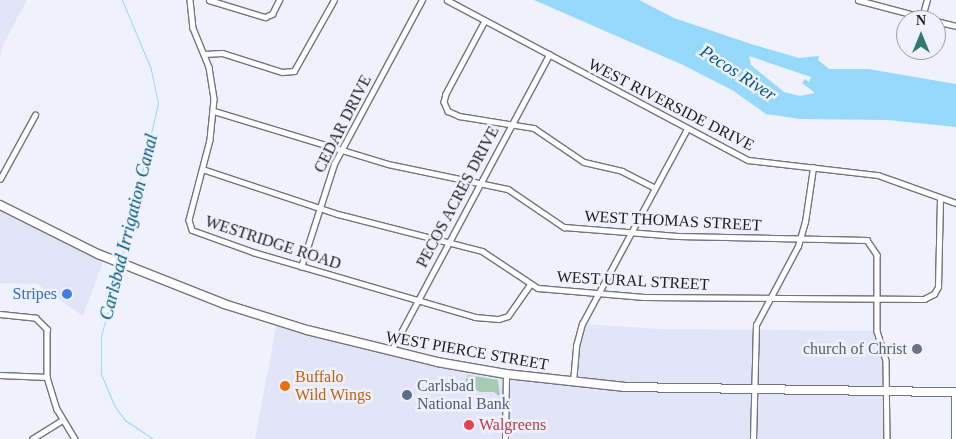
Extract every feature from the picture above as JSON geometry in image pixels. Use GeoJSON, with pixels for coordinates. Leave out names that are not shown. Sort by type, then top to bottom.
{"type":"FeatureCollection","features":[{"type":"Feature","properties":{"kind":"highway","name":"WEST PIERCE STREET"},"geometry":{"type":"LineString","coordinates":[[0,205],[128,266],[277,322],[390,352],[506,374],[573,382],[674,389],[955,392]]}},
{"type":"Feature","properties":{"kind":"street","name":"WESTRIDGE ROAD"},"geometry":{"type":"LineString","coordinates":[[190,0],[193,28],[204,54],[212,81],[214,111],[189,220],[190,228],[222,242],[301,267],[454,312],[499,320],[515,310],[530,284]]}},
{"type":"Feature","properties":{"kind":"street"},"geometry":{"type":"LineString","coordinates":[[209,0],[265,17],[272,14],[278,0]]}},
{"type":"Feature","properties":{"kind":"street"},"geometry":{"type":"LineString","coordinates":[[204,54],[216,52],[282,72],[294,71],[334,0]]}},
{"type":"Feature","properties":{"kind":"street","name":"CEDAR DRIVE"},"geometry":{"type":"LineString","coordinates":[[301,267],[319,207],[341,150],[422,0]]}},
{"type":"Feature","properties":{"kind":"street","name":"WEST RIVERSIDE DRIVE"},"geometry":{"type":"LineString","coordinates":[[447,0],[686,129],[756,163],[897,179],[956,203]]}},
{"type":"Feature","properties":{"kind":"street"},"geometry":{"type":"LineString","coordinates":[[858,0],[896,10]]}},
{"type":"Feature","properties":{"kind":"street"},"geometry":{"type":"LineString","coordinates":[[485,21],[450,87],[445,104],[454,114],[541,131],[584,162],[622,171],[655,188]]}},
{"type":"Feature","properties":{"kind":"street","name":"PECOS ACRES DRIVE"},"geometry":{"type":"LineString","coordinates":[[390,352],[549,55]]}},
{"type":"Feature","properties":{"kind":"street","name":"WEST THOMAS STREET"},"geometry":{"type":"LineString","coordinates":[[214,111],[436,177],[512,191],[564,227],[630,234],[854,238],[867,240],[876,251],[877,300]]}},
{"type":"Feature","properties":{"kind":"street"},"geometry":{"type":"LineString","coordinates":[[0,179],[36,115]]}},
{"type":"Feature","properties":{"kind":"street"},"geometry":{"type":"LineString","coordinates":[[573,382],[578,333],[686,129]]}},
{"type":"Feature","properties":{"kind":"street","name":"WEST URAL STREET"},"geometry":{"type":"LineString","coordinates":[[202,168],[319,207],[488,253],[530,284],[550,291],[598,294],[919,300],[936,292],[940,198]]}},
{"type":"Feature","properties":{"kind":"street"},"geometry":{"type":"LineString","coordinates":[[753,439],[755,331],[768,298],[800,238],[813,168]]}},
{"type":"Feature","properties":{"kind":"street"},"geometry":{"type":"LineString","coordinates":[[877,300],[877,331],[886,360],[887,439]]}},
{"type":"Feature","properties":{"kind":"street"},"geometry":{"type":"LineString","coordinates":[[0,314],[36,318],[43,324],[48,338],[47,376],[63,420],[75,439]]}},
{"type":"Feature","properties":{"kind":"street"},"geometry":{"type":"LineString","coordinates":[[505,439],[506,374]]}},
{"type":"Feature","properties":{"kind":"street"},"geometry":{"type":"LineString","coordinates":[[0,375],[47,376]]}},
{"type":"Feature","properties":{"kind":"street"},"geometry":{"type":"LineString","coordinates":[[954,439],[955,392]]}},
{"type":"Feature","properties":{"kind":"street"},"geometry":{"type":"LineString","coordinates":[[32,439],[63,420]]}},
{"type":"Feature","properties":{"kind":"shaded area"},"geometry":{"type":"Polygon","coordinates":[[[0,0],[27,0],[3,45],[0,57],[0,0]]]}},
{"type":"Feature","properties":{"kind":"shaded area"},"geometry":{"type":"Polygon","coordinates":[[[0,205],[105,257],[83,316],[37,284],[0,283],[0,205]]]}},
{"type":"Feature","properties":{"kind":"shaded area"},"geometry":{"type":"Polygon","coordinates":[[[277,322],[390,352],[573,382],[575,346],[582,324],[661,329],[877,331],[885,351],[887,439],[255,439],[277,322]]]}},
{"type":"Feature","properties":{"kind":"green space"},"geometry":{"type":"Polygon","coordinates":[[[468,375],[498,380],[500,397],[494,392],[481,392],[463,386],[468,375]]]}},
{"type":"Feature","properties":{"kind":"water","name":"Pecos River"},"geometry":{"type":"Polygon","coordinates":[[[534,0],[639,0],[674,18],[751,44],[799,58],[819,56],[818,60],[829,69],[868,69],[956,84],[956,127],[888,120],[800,119],[766,114],[732,90],[683,65],[534,0]],[[749,56],[751,65],[784,92],[800,96],[815,93],[802,83],[805,79],[809,82],[811,77],[749,56]]]}},
{"type":"Feature","properties":{"kind":"waterway","name":"Carlsbad Irrigation Canal"},"geometry":{"type":"LineString","coordinates":[[121,261],[158,103],[151,69],[122,0]]}},
{"type":"Feature","properties":{"kind":"waterway","name":"Carlsbad Irrigation Canal"},"geometry":{"type":"LineString","coordinates":[[120,267],[101,336],[101,374],[114,405],[125,420],[153,439]]}},
{"type":"Feature","properties":{"kind":"place","name":"Stripes"},"geometry":{"type":"Point","coordinates":[67,294]}},
{"type":"Feature","properties":{"kind":"place","name":"church of Christ"},"geometry":{"type":"Point","coordinates":[917,349]}},
{"type":"Feature","properties":{"kind":"place","name":"Buffalo Wild Wings"},"geometry":{"type":"Point","coordinates":[285,386]}},
{"type":"Feature","properties":{"kind":"place","name":"Carlsbad National Bank"},"geometry":{"type":"Point","coordinates":[407,395]}},
{"type":"Feature","properties":{"kind":"place","name":"Walgreens"},"geometry":{"type":"Point","coordinates":[469,425]}}]}
